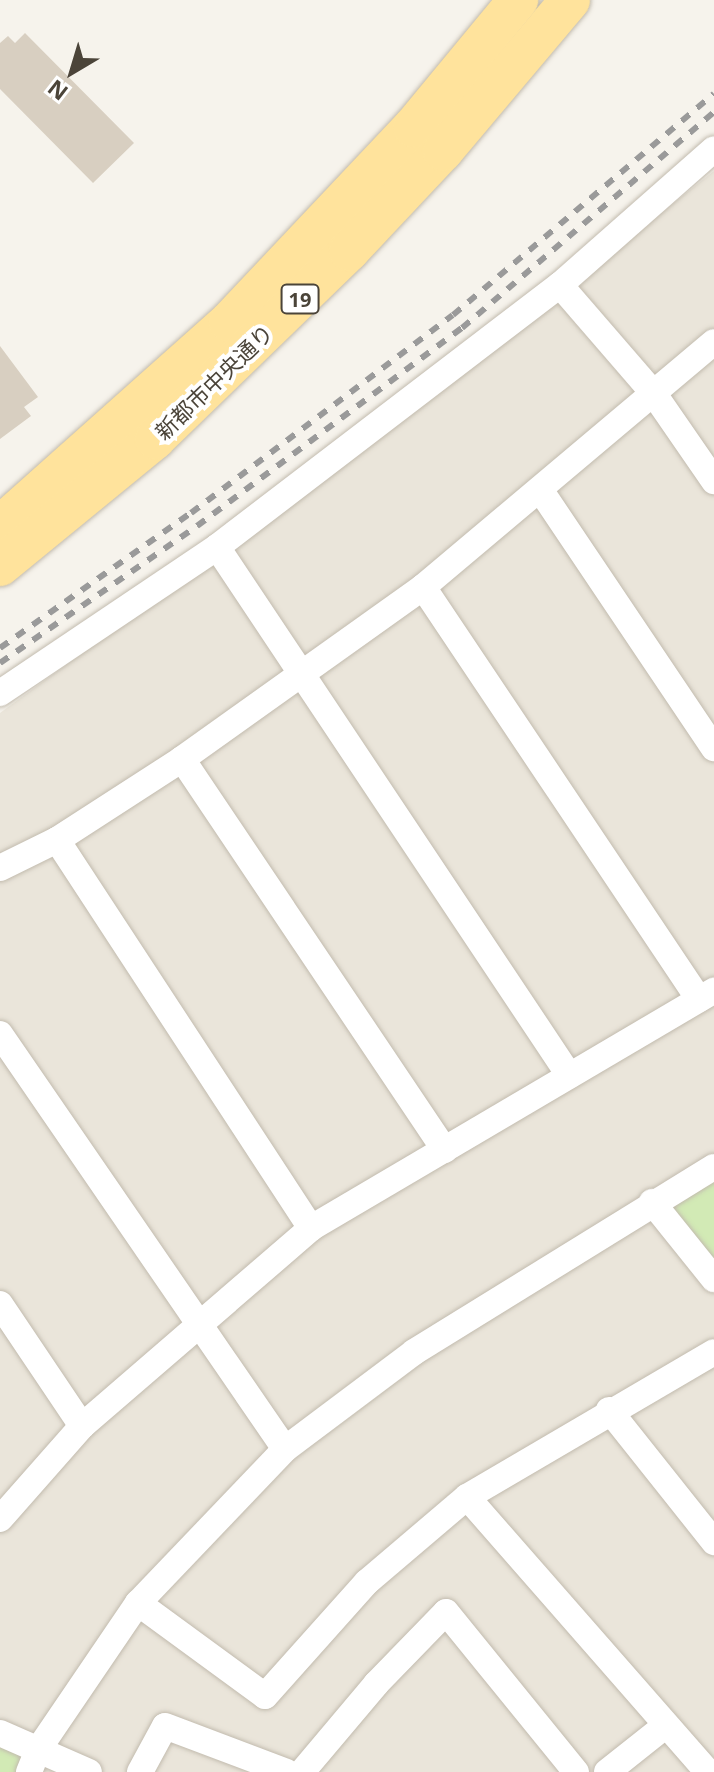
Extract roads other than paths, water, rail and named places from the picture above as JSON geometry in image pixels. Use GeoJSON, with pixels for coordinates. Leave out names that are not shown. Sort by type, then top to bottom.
{"type":"FeatureCollection","features":[{"type":"Feature","properties":{"kind":"main road","name":"新都市中央通り"},"geometry":{"type":"LineString","coordinates":[[0,526],[251,301],[413,127],[518,0]]}},
{"type":"Feature","properties":{"kind":"main road","name":"新都市中央通り"},"geometry":{"type":"LineString","coordinates":[[0,566],[155,439],[349,251],[443,151],[570,0]]}},
{"type":"Feature","properties":{"kind":"street"},"geometry":{"type":"LineString","coordinates":[[0,693],[217,547],[560,285],[714,149]]}},
{"type":"Feature","properties":{"kind":"street"},"geometry":{"type":"LineString","coordinates":[[560,285],[654,394],[714,481]]}},
{"type":"Feature","properties":{"kind":"street"},"geometry":{"type":"LineString","coordinates":[[0,868],[57,840],[182,759],[423,587],[541,491],[714,342]]}},
{"type":"Feature","properties":{"kind":"street"},"geometry":{"type":"LineString","coordinates":[[541,491],[714,748]]}},
{"type":"Feature","properties":{"kind":"street"},"geometry":{"type":"LineString","coordinates":[[217,547],[304,671],[569,1075]]}},
{"type":"Feature","properties":{"kind":"street"},"geometry":{"type":"LineString","coordinates":[[0,1519],[82,1426],[311,1228],[706,995],[423,587]]}},
{"type":"Feature","properties":{"kind":"street"},"geometry":{"type":"LineString","coordinates":[[182,759],[445,1150]]}},
{"type":"Feature","properties":{"kind":"street"},"geometry":{"type":"LineString","coordinates":[[57,840],[311,1228]]}},
{"type":"Feature","properties":{"kind":"street"},"geometry":{"type":"LineString","coordinates":[[0,1034],[285,1449]]}},
{"type":"Feature","properties":{"kind":"street"},"geometry":{"type":"LineString","coordinates":[[34,1761],[138,1603],[285,1449],[414,1352],[652,1202],[714,1167]]}},
{"type":"Feature","properties":{"kind":"street"},"geometry":{"type":"LineString","coordinates":[[652,1202],[714,1279]]}},
{"type":"Feature","properties":{"kind":"street"},"geometry":{"type":"LineString","coordinates":[[0,1304],[82,1426]]}},
{"type":"Feature","properties":{"kind":"street"},"geometry":{"type":"LineString","coordinates":[[138,1603],[265,1696],[367,1582],[467,1497],[609,1410],[714,1352]]}},
{"type":"Feature","properties":{"kind":"street"},"geometry":{"type":"LineString","coordinates":[[609,1410],[714,1542]]}},
{"type":"Feature","properties":{"kind":"street"},"geometry":{"type":"LineString","coordinates":[[467,1497],[708,1772]]}},
{"type":"Feature","properties":{"kind":"street"},"geometry":{"type":"LineString","coordinates":[[302,1772],[376,1684],[446,1612],[576,1772]]}},
{"type":"Feature","properties":{"kind":"street"},"geometry":{"type":"LineString","coordinates":[[607,1772],[666,1725]]}},
{"type":"Feature","properties":{"kind":"street"},"geometry":{"type":"LineString","coordinates":[[140,1772],[165,1726],[287,1772]]}},
{"type":"Feature","properties":{"kind":"street"},"geometry":{"type":"LineString","coordinates":[[0,1733],[34,1761],[89,1772]]}},
{"type":"Feature","properties":{"kind":"railway"},"geometry":{"type":"LineString","coordinates":[[0,648],[191,513],[453,315],[714,94]]}},
{"type":"Feature","properties":{"kind":"railway"},"geometry":{"type":"LineString","coordinates":[[0,663],[197,526],[462,328],[714,112]]}}]}
